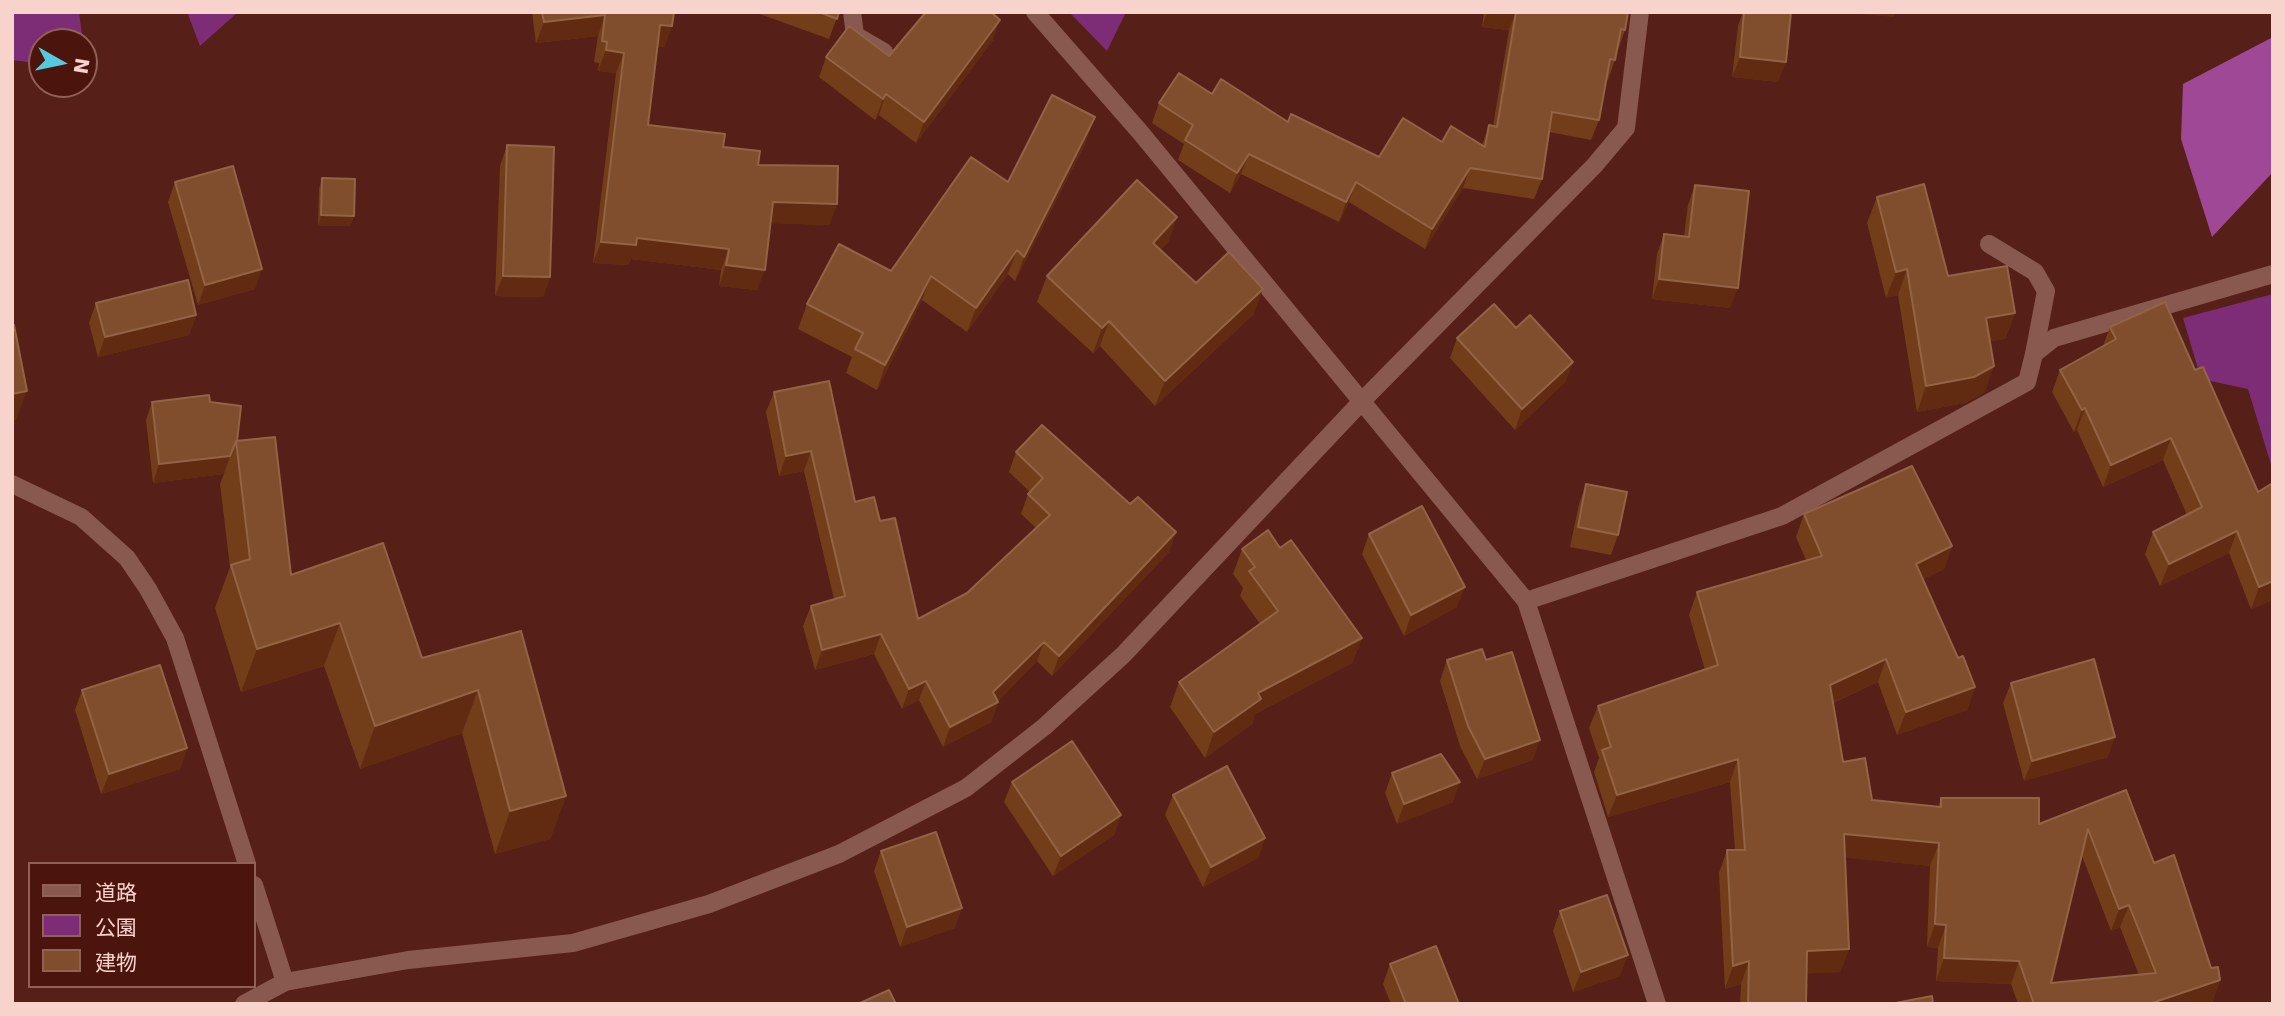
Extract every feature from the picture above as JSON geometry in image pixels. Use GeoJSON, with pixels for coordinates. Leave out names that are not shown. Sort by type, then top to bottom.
{"type":"FeatureCollection","features":[{"type":"Feature","properties":{"kind":"street"},"geometry":{"type":"LineString","coordinates":[[852,12],[855,35],[884,52]]}},
{"type":"Feature","properties":{"kind":"street"},"geometry":{"type":"LineString","coordinates":[[1035,12],[1069,47],[1363,400],[1526,601],[1657,1004]]}},
{"type":"Feature","properties":{"kind":"street"},"geometry":{"type":"LineString","coordinates":[[244,1004],[285,982],[408,960],[573,943],[709,904],[839,853],[966,788],[1044,727],[1123,654],[1363,400],[1594,166],[1626,128],[1640,12]]}},
{"type":"Feature","properties":{"kind":"street"},"geometry":{"type":"LineString","coordinates":[[1526,601],[1782,516],[2027,382],[2046,291],[2035,272],[1989,244]]}},
{"type":"Feature","properties":{"kind":"street"},"geometry":{"type":"LineString","coordinates":[[2034,354],[2054,338],[2273,274]]}},
{"type":"Feature","properties":{"kind":"street"},"geometry":{"type":"LineString","coordinates":[[12,484],[81,517],[127,558],[148,589],[175,638],[246,862]]}},
{"type":"Feature","properties":{"kind":"street"},"geometry":{"type":"LineString","coordinates":[[256,891],[285,982]]}},
{"type":"Feature","properties":{"kind":"green space"},"geometry":{"type":"Polygon","coordinates":[[[12,12],[79,12],[81,28],[28,28],[28,62],[12,60],[12,12]]]}},
{"type":"Feature","properties":{"kind":"green space"},"geometry":{"type":"Polygon","coordinates":[[[187,12],[238,12],[200,46],[187,12]]]}},
{"type":"Feature","properties":{"kind":"green space"},"geometry":{"type":"Polygon","coordinates":[[[1069,12],[1126,12],[1107,51],[1069,12]]]}},
{"type":"Feature","properties":{"kind":"green space"},"geometry":{"type":"Polygon","coordinates":[[[2273,294],[2273,471],[2248,389],[2201,379],[2183,318],[2273,294]]]}},
{"type":"Feature","properties":{"kind":"shaded area"},"geometry":{"type":"Polygon","coordinates":[[[2273,37],[2273,172],[2212,237],[2181,139],[2183,84],[2273,37]]]}},
{"type":"Feature","properties":{"kind":"building"},"geometry":{"type":"Polygon","coordinates":[[[542,12],[674,12],[672,26],[660,25],[648,125],[725,134],[723,147],[760,151],[758,165],[838,166],[837,204],[773,202],[765,270],[726,265],[729,249],[637,238],[636,245],[601,242],[624,53],[606,50],[607,42],[602,41],[605,15],[544,22],[542,12]]]}},
{"type":"Feature","properties":{"kind":"building"},"geometry":{"type":"Polygon","coordinates":[[[819,12],[839,12],[837,19],[819,12]]]}},
{"type":"Feature","properties":{"kind":"building"},"geometry":{"type":"Polygon","coordinates":[[[926,12],[991,12],[1000,20],[924,122],[886,94],[883,99],[826,57],[849,26],[889,56],[926,12]]]}},
{"type":"Feature","properties":{"kind":"building"},"geometry":{"type":"Polygon","coordinates":[[[1516,12],[1628,12],[1625,30],[1621,29],[1615,60],[1610,59],[1599,120],[1552,112],[1542,179],[1470,168],[1432,229],[1356,182],[1346,202],[1249,154],[1237,173],[1185,140],[1193,125],[1159,103],[1179,73],[1212,94],[1221,79],[1288,122],[1291,114],[1379,157],[1403,118],[1442,142],[1451,126],[1485,147],[1489,125],[1497,127],[1516,12]]]}},
{"type":"Feature","properties":{"kind":"building"},"geometry":{"type":"Polygon","coordinates":[[[1744,12],[1791,12],[1786,62],[1740,57],[1744,12]]]}},
{"type":"Feature","properties":{"kind":"building"},"geometry":{"type":"Polygon","coordinates":[[[1052,95],[1095,117],[1024,257],[1017,250],[976,308],[931,276],[885,365],[855,349],[863,333],[807,304],[839,244],[891,271],[971,157],[1008,182],[1052,95]]]}},
{"type":"Feature","properties":{"kind":"building"},"geometry":{"type":"Polygon","coordinates":[[[507,145],[554,147],[550,277],[503,276],[507,145]]]}},
{"type":"Feature","properties":{"kind":"building"},"geometry":{"type":"Polygon","coordinates":[[[233,166],[262,269],[205,285],[175,182],[233,166]]]}},
{"type":"Feature","properties":{"kind":"building"},"geometry":{"type":"Polygon","coordinates":[[[322,178],[355,179],[354,216],[321,215],[322,178]]]}},
{"type":"Feature","properties":{"kind":"building"},"geometry":{"type":"Polygon","coordinates":[[[1137,180],[1177,217],[1153,243],[1196,283],[1229,252],[1263,289],[1165,381],[1109,321],[1102,328],[1047,276],[1137,180]]]}},
{"type":"Feature","properties":{"kind":"building"},"geometry":{"type":"Polygon","coordinates":[[[1924,184],[1948,276],[2007,266],[2015,313],[1986,318],[1994,366],[1974,377],[1926,386],[1907,269],[1896,272],[1877,197],[1924,184]]]}},
{"type":"Feature","properties":{"kind":"building"},"geometry":{"type":"Polygon","coordinates":[[[1695,185],[1749,191],[1738,288],[1659,279],[1664,234],[1689,237],[1695,185]]]}},
{"type":"Feature","properties":{"kind":"building"},"geometry":{"type":"Polygon","coordinates":[[[188,280],[196,315],[105,337],[96,303],[188,280]]]}},
{"type":"Feature","properties":{"kind":"building"},"geometry":{"type":"Polygon","coordinates":[[[2165,302],[2195,370],[2203,367],[2258,492],[2271,484],[2273,489],[2273,581],[2259,587],[2237,531],[2169,564],[2153,532],[2202,507],[2171,438],[2111,465],[2085,408],[2082,410],[2060,370],[2116,339],[2110,327],[2165,302]]]}},
{"type":"Feature","properties":{"kind":"building"},"geometry":{"type":"Polygon","coordinates":[[[1494,304],[1516,328],[1530,315],[1573,362],[1522,409],[1457,338],[1494,304]]]}},
{"type":"Feature","properties":{"kind":"building"},"geometry":{"type":"Polygon","coordinates":[[[14,325],[27,391],[12,394],[12,326],[14,325]]]}},
{"type":"Feature","properties":{"kind":"building"},"geometry":{"type":"Polygon","coordinates":[[[829,381],[855,502],[874,497],[880,521],[895,518],[918,619],[967,593],[1050,515],[1028,494],[1043,478],[1016,452],[1042,425],[1130,504],[1138,497],[1176,532],[1059,656],[1044,642],[993,692],[998,702],[950,727],[926,681],[909,689],[881,634],[822,650],[811,606],[845,596],[811,451],[786,456],[774,392],[829,381]]]}},
{"type":"Feature","properties":{"kind":"building"},"geometry":{"type":"Polygon","coordinates":[[[209,395],[210,402],[241,406],[237,441],[230,456],[159,464],[152,402],[209,395]]]}},
{"type":"Feature","properties":{"kind":"building"},"geometry":{"type":"Polygon","coordinates":[[[275,437],[291,575],[383,543],[422,658],[521,631],[566,796],[510,811],[478,690],[375,726],[340,623],[257,649],[231,565],[250,559],[236,441],[275,437]]]}},
{"type":"Feature","properties":{"kind":"building"},"geometry":{"type":"Polygon","coordinates":[[[1912,466],[1952,546],[1916,564],[1958,658],[1963,656],[1975,687],[1906,712],[1886,659],[1830,685],[1843,762],[1865,758],[1872,800],[1941,807],[1941,798],[2039,798],[2039,824],[2126,790],[2154,863],[2174,855],[2211,968],[2218,967],[2220,980],[2149,1004],[2034,1004],[2019,961],[1944,958],[1946,925],[1935,924],[1939,843],[1844,834],[1849,949],[1807,951],[1806,1004],[1748,1004],[1749,961],[1733,966],[1727,850],[1745,850],[1738,759],[1617,795],[1602,750],[1611,747],[1598,706],[1718,665],[1697,592],[1822,556],[1804,514],[1912,466]],[[2088,829],[2051,983],[2156,973],[2129,905],[2119,909],[2088,829]]]}},
{"type":"Feature","properties":{"kind":"building"},"geometry":{"type":"Polygon","coordinates":[[[1586,484],[1627,492],[1618,535],[1578,527],[1586,484]]]}},
{"type":"Feature","properties":{"kind":"building"},"geometry":{"type":"Polygon","coordinates":[[[1422,506],[1465,587],[1411,615],[1369,534],[1422,506]]]}},
{"type":"Feature","properties":{"kind":"building"},"geometry":{"type":"Polygon","coordinates":[[[1268,530],[1280,548],[1291,540],[1362,638],[1258,693],[1261,699],[1214,732],[1179,682],[1278,611],[1249,571],[1255,567],[1242,549],[1268,530]]]}},
{"type":"Feature","properties":{"kind":"building"},"geometry":{"type":"Polygon","coordinates":[[[1482,649],[1486,660],[1512,652],[1540,740],[1485,759],[1468,726],[1447,660],[1482,649]]]}},
{"type":"Feature","properties":{"kind":"building"},"geometry":{"type":"Polygon","coordinates":[[[2094,659],[2115,737],[2032,761],[2011,683],[2094,659]]]}},
{"type":"Feature","properties":{"kind":"building"},"geometry":{"type":"Polygon","coordinates":[[[160,665],[187,748],[109,774],[82,690],[160,665]]]}},
{"type":"Feature","properties":{"kind":"building"},"geometry":{"type":"Polygon","coordinates":[[[1072,741],[1121,815],[1061,856],[1012,782],[1072,741]]]}},
{"type":"Feature","properties":{"kind":"building"},"geometry":{"type":"Polygon","coordinates":[[[1441,754],[1460,782],[1404,804],[1392,773],[1441,754]]]}},
{"type":"Feature","properties":{"kind":"building"},"geometry":{"type":"Polygon","coordinates":[[[1227,766],[1265,838],[1211,867],[1173,795],[1227,766]]]}},
{"type":"Feature","properties":{"kind":"building"},"geometry":{"type":"Polygon","coordinates":[[[936,832],[962,908],[907,927],[881,851],[936,832]]]}},
{"type":"Feature","properties":{"kind":"building"},"geometry":{"type":"Polygon","coordinates":[[[1607,895],[1628,955],[1581,972],[1560,911],[1607,895]]]}},
{"type":"Feature","properties":{"kind":"building"},"geometry":{"type":"Polygon","coordinates":[[[1436,946],[1459,1004],[1406,1004],[1390,964],[1436,946]]]}},
{"type":"Feature","properties":{"kind":"building"},"geometry":{"type":"Polygon","coordinates":[[[889,990],[896,1004],[858,1004],[889,990]]]}},
{"type":"Feature","properties":{"kind":"building"},"geometry":{"type":"Polygon","coordinates":[[[1932,996],[1933,1004],[1890,1004],[1932,996]]]}}]}
